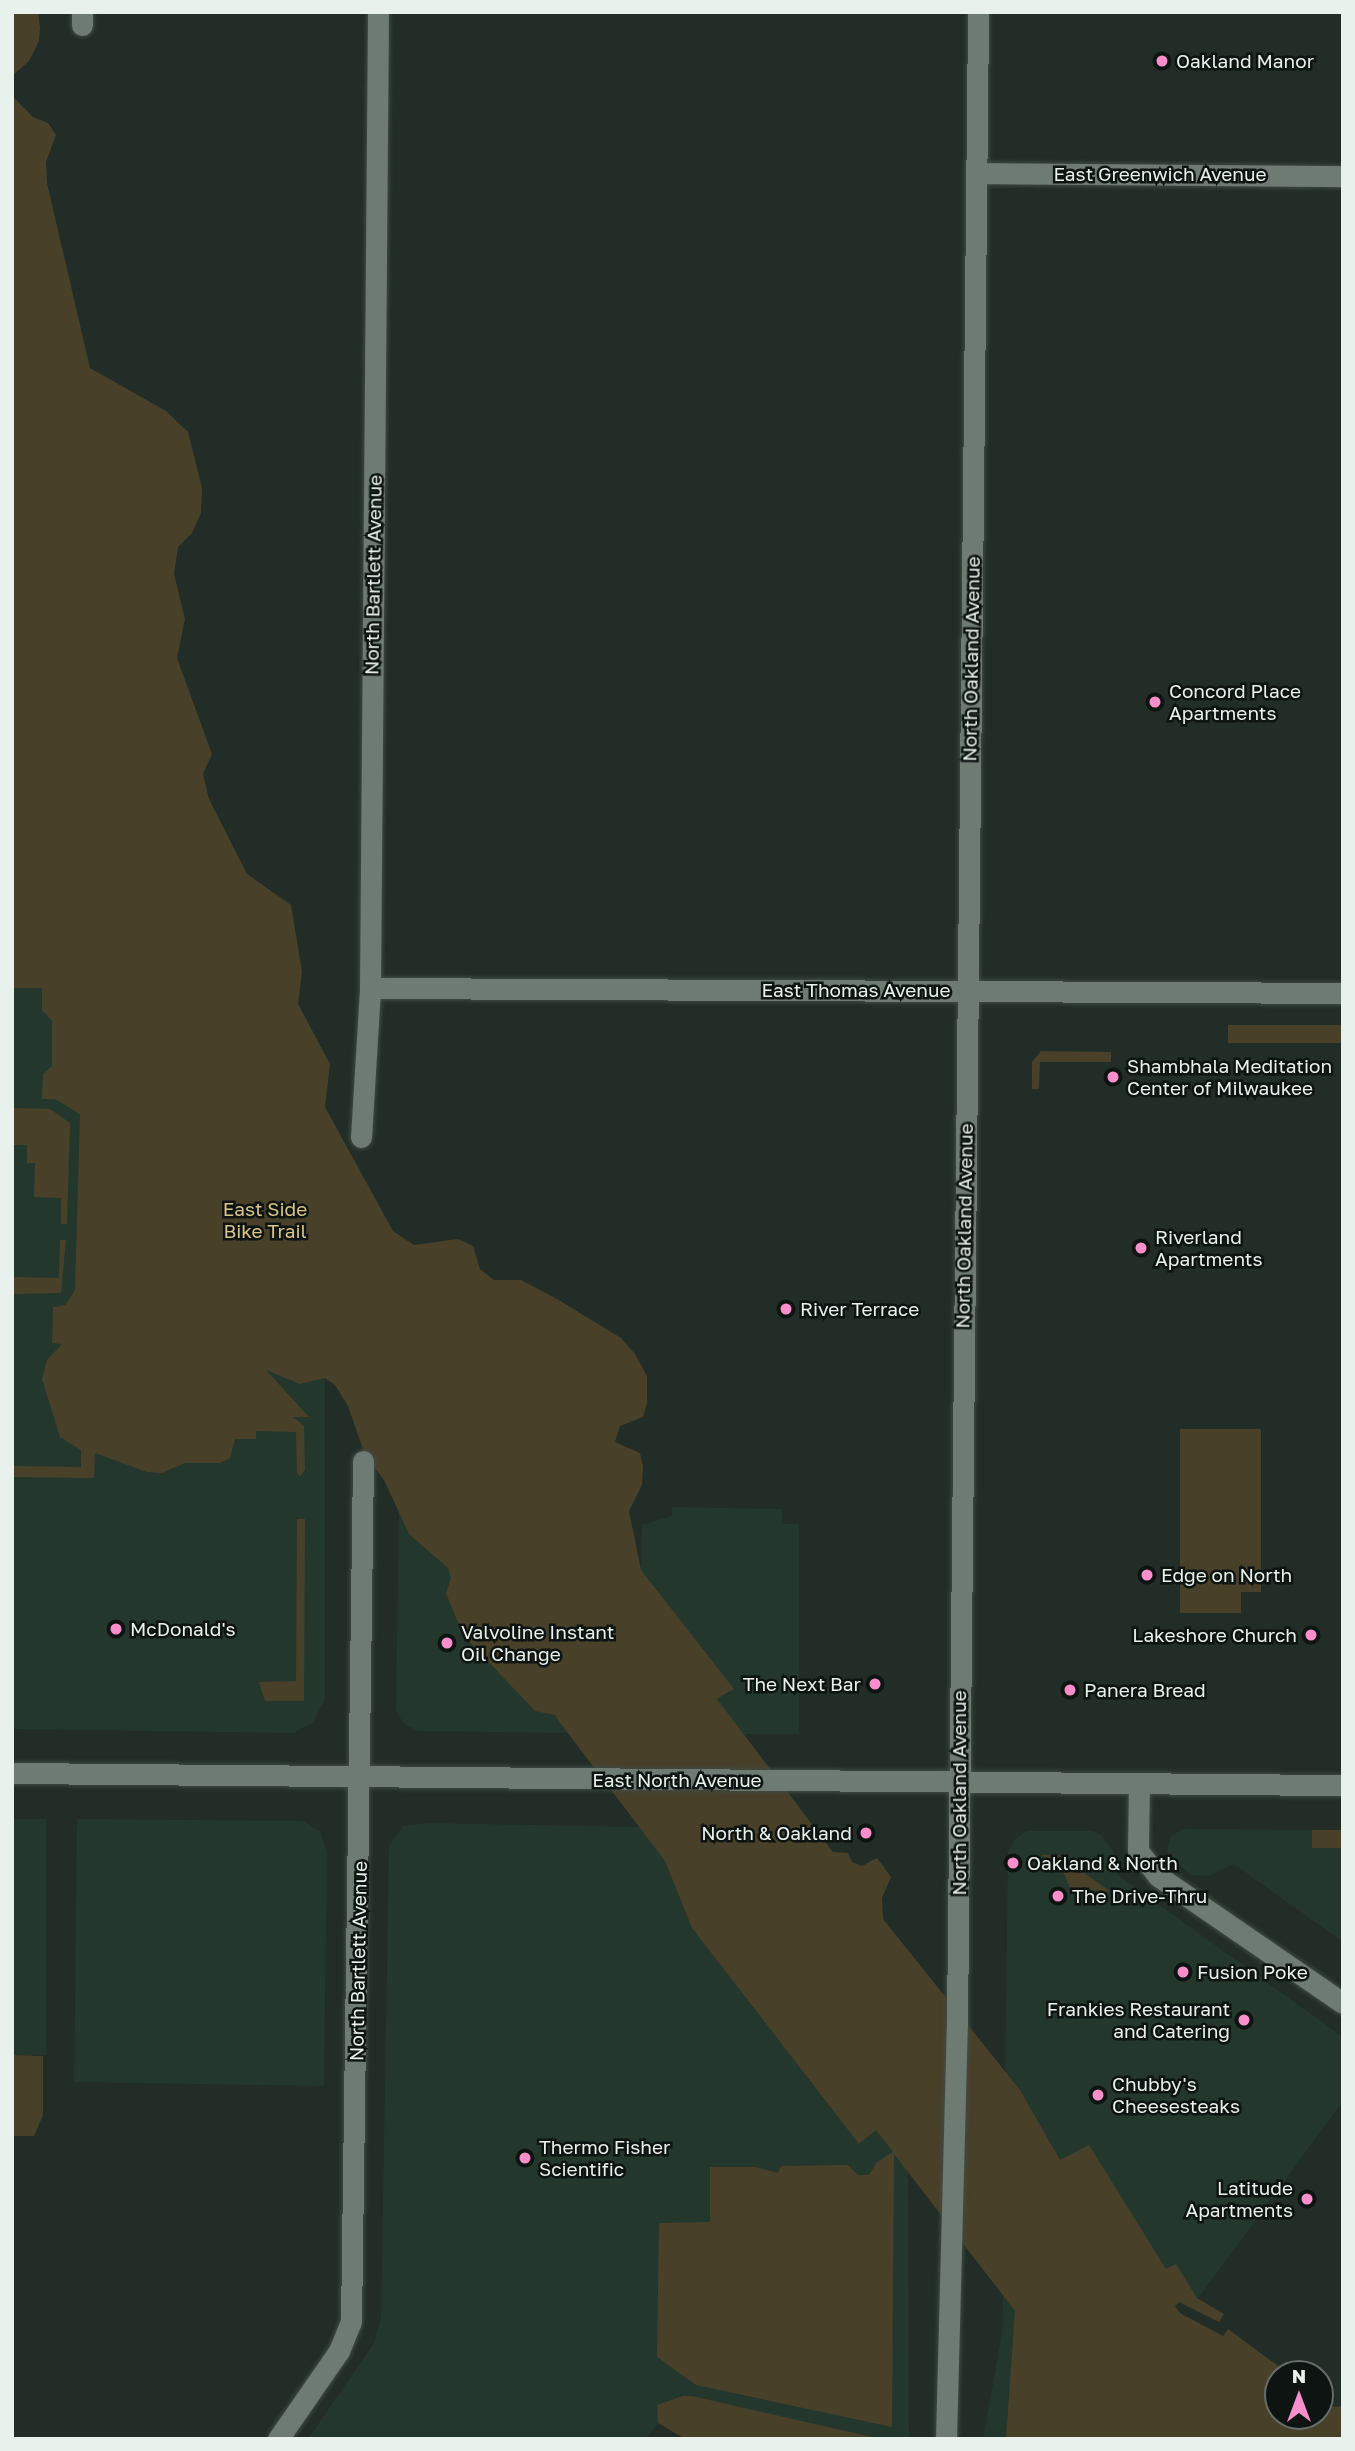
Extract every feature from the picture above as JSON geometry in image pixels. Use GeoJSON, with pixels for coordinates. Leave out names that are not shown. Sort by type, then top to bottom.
{"type":"FeatureCollection","features":[{"type":"Feature","properties":{"kind":"street","name":"North Bartlett Avenue"},"geometry":{"type":"LineString","coordinates":[[361,1137],[370,988],[378,12]]}},
{"type":"Feature","properties":{"kind":"street","name":"North Oakland Avenue"},"geometry":{"type":"LineString","coordinates":[[946,2439],[954,2232],[957,2012],[978,12]]}},
{"type":"Feature","properties":{"kind":"street","name":"East Greenwich Avenue"},"geometry":{"type":"LineString","coordinates":[[977,173],[1343,176]]}},
{"type":"Feature","properties":{"kind":"street","name":"East Thomas Avenue"},"geometry":{"type":"LineString","coordinates":[[370,988],[1343,993]]}},
{"type":"Feature","properties":{"kind":"street","name":"North Bartlett Avenue"},"geometry":{"type":"LineString","coordinates":[[278,2439],[339,2351],[351,2322],[361,1777],[363,1461]]}},
{"type":"Feature","properties":{"kind":"street","name":"East North Avenue"},"geometry":{"type":"LineString","coordinates":[[12,1773],[1343,1785]]}},
{"type":"Feature","properties":{"kind":"street"},"geometry":{"type":"LineString","coordinates":[[1139,1784],[1138,1851],[1157,1876],[1343,2003]]}},
{"type":"Feature","properties":{"kind":"shaded area"},"geometry":{"type":"Polygon","coordinates":[[[12,765],[300,1384],[325,1378],[325,1699],[313,1722],[294,1733],[12,1729],[12,765]]]}},
{"type":"Feature","properties":{"kind":"shaded area"},"geometry":{"type":"Polygon","coordinates":[[[399,1490],[568,1733],[418,1731],[403,1723],[396,1710],[399,1490]]]}},
{"type":"Feature","properties":{"kind":"shaded area"},"geometry":{"type":"Polygon","coordinates":[[[672,1507],[782,1509],[782,1524],[799,1524],[799,1734],[743,1734],[716,1698],[731,1693],[726,1681],[641,1570],[642,1525],[672,1516],[672,1507]]]}},
{"type":"Feature","properties":{"kind":"shaded area"},"geometry":{"type":"Polygon","coordinates":[[[12,1819],[46,1819],[46,2055],[12,2055],[12,1819]]]}},
{"type":"Feature","properties":{"kind":"shaded area"},"geometry":{"type":"Polygon","coordinates":[[[77,1819],[303,1821],[320,1831],[327,1852],[324,2086],[74,2082],[77,1819]]]}},
{"type":"Feature","properties":{"kind":"shaded area"},"geometry":{"type":"Polygon","coordinates":[[[425,1823],[640,1827],[665,1861],[692,1928],[859,2144],[876,2130],[908,2172],[909,2439],[708,2439],[657,2406],[658,2423],[646,2439],[308,2439],[374,2343],[381,2317],[389,1845],[404,1826],[425,1823]]]}},
{"type":"Feature","properties":{"kind":"shaded area"},"geometry":{"type":"Polygon","coordinates":[[[1182,1829],[1343,1830],[1343,1942],[1234,1864],[1209,1876],[1190,1875],[1167,1852],[1170,1837],[1182,1829]]]}},
{"type":"Feature","properties":{"kind":"shaded area"},"geometry":{"type":"Polygon","coordinates":[[[1027,1831],[1092,1831],[1102,1836],[1114,1853],[1115,1873],[1343,2037],[1343,2101],[1191,2308],[1180,2302],[1175,2306],[1061,2161],[1005,2070],[1008,1852],[1015,1839],[1027,1831]]]}},
{"type":"Feature","properties":{"kind":"shaded area"},"geometry":{"type":"Polygon","coordinates":[[[1003,2294],[1016,2311],[1012,2351],[1042,2439],[983,2439],[1002,2333],[1003,2294]]]}},
{"type":"Feature","properties":{"kind":"green space"},"geometry":{"type":"Polygon","coordinates":[[[12,12],[38,12],[40,28],[39,41],[29,61],[13,75],[12,88],[12,12]]]}},
{"type":"Feature","properties":{"kind":"green space","name":"East Side Bike Trail"},"geometry":{"type":"Polygon","coordinates":[[[12,96],[33,117],[48,123],[56,135],[46,162],[47,183],[90,368],[166,411],[188,432],[202,488],[201,513],[192,533],[178,547],[174,574],[185,619],[177,658],[212,754],[203,774],[209,799],[247,874],[291,905],[302,972],[298,1004],[330,1064],[325,1107],[393,1231],[414,1245],[458,1239],[473,1246],[480,1269],[494,1280],[521,1280],[621,1338],[635,1354],[647,1376],[647,1403],[643,1417],[620,1426],[615,1442],[640,1453],[643,1467],[642,1485],[629,1511],[641,1570],[734,1689],[717,1699],[833,1852],[848,1853],[852,1862],[862,1866],[877,1858],[891,1877],[882,1898],[883,1919],[1020,2090],[1060,2160],[1089,2145],[1166,2269],[1176,2264],[1197,2298],[1224,2314],[1219,2322],[1179,2302],[1175,2306],[1180,2313],[1223,2336],[1228,2329],[1270,2360],[1264,2360],[1264,2430],[1334,2430],[1334,2407],[1343,2406],[1343,2439],[1006,2439],[1015,2311],[894,2154],[892,2427],[696,2385],[657,2357],[659,2223],[710,2222],[710,2167],[755,2167],[778,2173],[781,2166],[848,2165],[858,2175],[869,2175],[877,2162],[893,2152],[876,2130],[859,2144],[692,1928],[665,1861],[555,1715],[535,1711],[463,1635],[446,1593],[451,1578],[448,1568],[409,1534],[384,1480],[365,1455],[348,1406],[335,1385],[325,1378],[300,1384],[266,1370],[309,1417],[293,1417],[304,1426],[305,1470],[300,1476],[297,1473],[296,1432],[256,1431],[256,1439],[235,1439],[230,1458],[220,1463],[185,1463],[162,1473],[147,1472],[95,1453],[94,1478],[12,1477],[12,1466],[81,1467],[81,1450],[60,1437],[42,1379],[47,1360],[62,1344],[52,1343],[53,1307],[65,1305],[75,1290],[80,1114],[55,1099],[42,1099],[43,1074],[52,1066],[52,1021],[42,1010],[42,988],[12,988],[12,96]]]}},
{"type":"Feature","properties":{"kind":"green space"},"geometry":{"type":"Polygon","coordinates":[[[1228,1025],[1343,1025],[1343,1043],[1228,1043],[1228,1025]]]}},
{"type":"Feature","properties":{"kind":"green space"},"geometry":{"type":"Polygon","coordinates":[[[1041,1051],[1111,1052],[1111,1062],[1040,1062],[1039,1089],[1032,1089],[1032,1062],[1041,1051]]]}},
{"type":"Feature","properties":{"kind":"green space"},"geometry":{"type":"Polygon","coordinates":[[[12,1108],[50,1109],[70,1123],[67,1224],[61,1224],[61,1198],[34,1197],[35,1163],[27,1163],[27,1145],[12,1145],[12,1108]]]}},
{"type":"Feature","properties":{"kind":"green space"},"geometry":{"type":"Polygon","coordinates":[[[60,1240],[66,1240],[61,1293],[12,1294],[12,1277],[59,1278],[60,1240]]]}},
{"type":"Feature","properties":{"kind":"green space"},"geometry":{"type":"Polygon","coordinates":[[[1180,1429],[1261,1429],[1261,1592],[1241,1592],[1241,1613],[1180,1613],[1180,1429]]]}},
{"type":"Feature","properties":{"kind":"green space"},"geometry":{"type":"Polygon","coordinates":[[[297,1519],[305,1519],[304,1701],[265,1701],[259,1682],[296,1681],[297,1519]]]}},
{"type":"Feature","properties":{"kind":"green space"},"geometry":{"type":"Polygon","coordinates":[[[1312,1830],[1343,1830],[1343,1848],[1312,1848],[1312,1830]]]}},
{"type":"Feature","properties":{"kind":"green space"},"geometry":{"type":"Polygon","coordinates":[[[1041,1855],[1059,1855],[1111,1892],[1070,1888],[1062,1869],[1041,1855]]]}},
{"type":"Feature","properties":{"kind":"green space"},"geometry":{"type":"Polygon","coordinates":[[[12,2055],[43,2056],[43,2115],[34,2136],[12,2136],[12,2055]]]}},
{"type":"Feature","properties":{"kind":"green space"},"geometry":{"type":"Polygon","coordinates":[[[683,2396],[881,2439],[685,2439],[658,2423],[657,2405],[683,2396]]]}},
{"type":"Feature","properties":{"kind":"place","name":"Oakland Manor"},"geometry":{"type":"Point","coordinates":[1162,61]}},
{"type":"Feature","properties":{"kind":"place","name":"Concord Place Apartments"},"geometry":{"type":"Point","coordinates":[1155,702]}},
{"type":"Feature","properties":{"kind":"place","name":"Shambhala Meditation Center of Milwaukee"},"geometry":{"type":"Point","coordinates":[1113,1077]}},
{"type":"Feature","properties":{"kind":"place","name":"Riverland Apartments"},"geometry":{"type":"Point","coordinates":[1141,1248]}},
{"type":"Feature","properties":{"kind":"place","name":"River Terrace"},"geometry":{"type":"Point","coordinates":[786,1309]}},
{"type":"Feature","properties":{"kind":"place","name":"Edge on North"},"geometry":{"type":"Point","coordinates":[1147,1575]}},
{"type":"Feature","properties":{"kind":"place","name":"McDonald's"},"geometry":{"type":"Point","coordinates":[116,1629]}},
{"type":"Feature","properties":{"kind":"place","name":"Lakeshore Church"},"geometry":{"type":"Point","coordinates":[1311,1635]}},
{"type":"Feature","properties":{"kind":"place","name":"Valvoline Instant Oil Change"},"geometry":{"type":"Point","coordinates":[447,1643]}},
{"type":"Feature","properties":{"kind":"place","name":"The Next Bar"},"geometry":{"type":"Point","coordinates":[875,1684]}},
{"type":"Feature","properties":{"kind":"place","name":"Panera Bread"},"geometry":{"type":"Point","coordinates":[1070,1690]}},
{"type":"Feature","properties":{"kind":"place","name":"North & Oakland"},"geometry":{"type":"Point","coordinates":[866,1833]}},
{"type":"Feature","properties":{"kind":"place","name":"Oakland & North"},"geometry":{"type":"Point","coordinates":[1013,1863]}},
{"type":"Feature","properties":{"kind":"place","name":"The Drive-Thru"},"geometry":{"type":"Point","coordinates":[1058,1896]}},
{"type":"Feature","properties":{"kind":"place","name":"Fusion Poke"},"geometry":{"type":"Point","coordinates":[1183,1972]}},
{"type":"Feature","properties":{"kind":"place","name":"Frankies Restaurant and Catering"},"geometry":{"type":"Point","coordinates":[1244,2020]}},
{"type":"Feature","properties":{"kind":"place","name":"Chubby's Cheesesteaks"},"geometry":{"type":"Point","coordinates":[1098,2095]}},
{"type":"Feature","properties":{"kind":"place","name":"Thermo Fisher Scientific"},"geometry":{"type":"Point","coordinates":[525,2158]}},
{"type":"Feature","properties":{"kind":"place","name":"Latitude Apartments"},"geometry":{"type":"Point","coordinates":[1307,2199]}}]}
